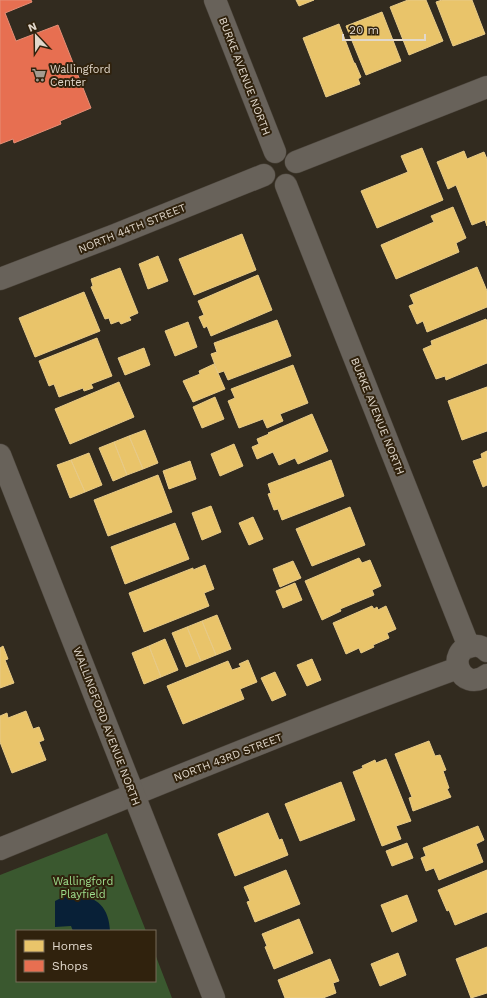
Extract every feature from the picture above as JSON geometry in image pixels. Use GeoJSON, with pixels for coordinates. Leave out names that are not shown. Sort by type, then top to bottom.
{"type":"FeatureCollection","features":[{"type":"Feature","properties":{"kind":"street","name":"BURKE AVENUE NORTH"},"geometry":{"type":"LineString","coordinates":[[215,0],[275,152]]}},
{"type":"Feature","properties":{"kind":"street"},"geometry":{"type":"LineString","coordinates":[[296,162],[487,87]]}},
{"type":"Feature","properties":{"kind":"street"},"geometry":{"type":"LineString","coordinates":[[279,151],[290,154],[296,162],[298,170],[296,176],[293,181],[286,185],[272,185],[264,175],[264,161],[268,156],[275,152],[279,151]]}},
{"type":"Feature","properties":{"kind":"street","name":"NORTH 44TH STREET"},"geometry":{"type":"LineString","coordinates":[[0,280],[264,175]]}},
{"type":"Feature","properties":{"kind":"street","name":"BURKE AVENUE NORTH"},"geometry":{"type":"LineString","coordinates":[[286,185],[478,649]]}},
{"type":"Feature","properties":{"kind":"street","name":"WALLINGFORD AVENUE NORTH"},"geometry":{"type":"LineString","coordinates":[[0,455],[214,998]]}},
{"type":"Feature","properties":{"kind":"street"},"geometry":{"type":"LineString","coordinates":[[478,649],[462,650],[457,660],[458,668],[462,676],[467,679],[478,680],[485,684]]}},
{"type":"Feature","properties":{"kind":"street","name":"NORTH 43RD STREET"},"geometry":{"type":"LineString","coordinates":[[0,849],[134,794],[458,668]]}},
{"type":"Feature","properties":{"kind":"green space","name":"Wallingford Playfield"},"geometry":{"type":"Polygon","coordinates":[[[107,833],[146,930],[16,930],[16,982],[156,982],[156,957],[172,998],[0,998],[0,875],[107,833]]]}},
{"type":"Feature","properties":{"kind":"water"},"geometry":{"type":"Polygon","coordinates":[[[75,894],[96,901],[105,910],[110,930],[73,930],[71,926],[55,927],[55,901],[65,896],[75,894]]]}},
{"type":"Feature","properties":{"kind":"building: Homes"},"geometry":{"type":"Polygon","coordinates":[[[296,0],[314,0],[299,6],[296,0]]]}},
{"type":"Feature","properties":{"kind":"building: Homes"},"geometry":{"type":"Polygon","coordinates":[[[408,0],[426,0],[443,41],[409,55],[390,7],[408,0]]]}},
{"type":"Feature","properties":{"kind":"building: Homes"},"geometry":{"type":"Polygon","coordinates":[[[442,0],[472,0],[485,34],[453,46],[436,2],[442,0]]]}},
{"type":"Feature","properties":{"kind":"building: Homes"},"geometry":{"type":"Polygon","coordinates":[[[382,12],[401,61],[366,75],[346,26],[382,12]]]}},
{"type":"Feature","properties":{"kind":"building: Homes"},"geometry":{"type":"Polygon","coordinates":[[[339,24],[361,77],[358,79],[360,84],[326,97],[303,38],[339,24]]]}},
{"type":"Feature","properties":{"kind":"building: Homes"},"geometry":{"type":"Polygon","coordinates":[[[422,148],[443,200],[377,228],[361,191],[408,172],[401,156],[422,148]]]}},
{"type":"Feature","properties":{"kind":"building: Homes"},"geometry":{"type":"Polygon","coordinates":[[[464,151],[467,159],[484,152],[487,159],[487,226],[485,220],[472,225],[456,185],[448,189],[437,162],[464,151]]]}},
{"type":"Feature","properties":{"kind":"building: Homes"},"geometry":{"type":"Polygon","coordinates":[[[453,207],[466,238],[456,243],[459,252],[396,279],[381,245],[434,222],[431,216],[453,207]]]}},
{"type":"Feature","properties":{"kind":"building: Homes"},"geometry":{"type":"Polygon","coordinates":[[[242,234],[256,270],[194,295],[179,259],[242,234]]]}},
{"type":"Feature","properties":{"kind":"building: Homes"},"geometry":{"type":"Polygon","coordinates":[[[158,256],[168,281],[148,289],[139,264],[158,256]]]}},
{"type":"Feature","properties":{"kind":"building: Homes"},"geometry":{"type":"Polygon","coordinates":[[[477,267],[487,291],[487,307],[427,332],[423,321],[417,324],[409,306],[414,304],[410,295],[477,267]]]}},
{"type":"Feature","properties":{"kind":"building: Homes"},"geometry":{"type":"Polygon","coordinates":[[[120,268],[138,313],[129,317],[131,320],[121,324],[119,321],[111,324],[109,318],[105,319],[91,287],[93,286],[91,279],[120,268]]]}},
{"type":"Feature","properties":{"kind":"building: Homes"},"geometry":{"type":"Polygon","coordinates":[[[258,275],[272,310],[211,336],[207,326],[204,328],[199,317],[204,315],[198,301],[258,275]]]}},
{"type":"Feature","properties":{"kind":"building: Homes"},"geometry":{"type":"Polygon","coordinates":[[[84,292],[100,331],[35,357],[19,318],[84,292]]]}},
{"type":"Feature","properties":{"kind":"building: Homes"},"geometry":{"type":"Polygon","coordinates":[[[486,319],[487,363],[446,380],[445,376],[436,379],[423,349],[432,345],[431,341],[486,319]]]}},
{"type":"Feature","properties":{"kind":"building: Homes"},"geometry":{"type":"Polygon","coordinates":[[[277,320],[291,356],[228,380],[224,371],[218,373],[211,354],[217,352],[214,343],[277,320]]]}},
{"type":"Feature","properties":{"kind":"building: Homes"},"geometry":{"type":"Polygon","coordinates":[[[188,322],[197,347],[175,356],[165,331],[188,322]]]}},
{"type":"Feature","properties":{"kind":"building: Homes"},"geometry":{"type":"Polygon","coordinates":[[[97,338],[112,376],[91,384],[93,388],[84,391],[83,388],[59,397],[54,384],[49,386],[39,361],[97,338]]]}},
{"type":"Feature","properties":{"kind":"building: Homes"},"geometry":{"type":"Polygon","coordinates":[[[144,348],[150,365],[125,375],[118,358],[144,348]]]}},
{"type":"Feature","properties":{"kind":"building: Homes"},"geometry":{"type":"Polygon","coordinates":[[[214,364],[225,389],[193,402],[183,381],[200,374],[199,371],[214,364]]]}},
{"type":"Feature","properties":{"kind":"building: Homes"},"geometry":{"type":"Polygon","coordinates":[[[293,365],[308,403],[280,414],[283,421],[267,428],[263,419],[239,428],[228,401],[235,398],[231,389],[293,365]]]}},
{"type":"Feature","properties":{"kind":"building: Homes"},"geometry":{"type":"Polygon","coordinates":[[[119,382],[134,417],[70,444],[55,409],[119,382]]]}},
{"type":"Feature","properties":{"kind":"building: Homes"},"geometry":{"type":"Polygon","coordinates":[[[487,387],[487,431],[462,440],[448,401],[487,387]]]}},
{"type":"Feature","properties":{"kind":"building: Homes"},"geometry":{"type":"Polygon","coordinates":[[[215,397],[224,419],[202,428],[193,407],[215,397]]]}},
{"type":"Feature","properties":{"kind":"building: Homes"},"geometry":{"type":"Polygon","coordinates":[[[312,414],[328,451],[298,464],[295,458],[279,465],[273,452],[257,459],[252,447],[259,444],[257,439],[312,414]]]}},
{"type":"Feature","properties":{"kind":"building: Homes"},"geometry":{"type":"Polygon","coordinates":[[[145,430],[158,463],[143,469],[129,436],[145,430]]]}},
{"type":"Feature","properties":{"kind":"building: Homes"},"geometry":{"type":"Polygon","coordinates":[[[129,436],[143,469],[127,475],[114,442],[129,436]]]}},
{"type":"Feature","properties":{"kind":"building: Homes"},"geometry":{"type":"Polygon","coordinates":[[[114,442],[127,475],[113,481],[99,448],[114,442]]]}},
{"type":"Feature","properties":{"kind":"building: Homes"},"geometry":{"type":"Polygon","coordinates":[[[234,444],[243,466],[220,476],[211,454],[234,444]]]}},
{"type":"Feature","properties":{"kind":"building: Homes"},"geometry":{"type":"Polygon","coordinates":[[[487,451],[487,485],[483,487],[473,461],[482,458],[481,454],[487,451]]]}},
{"type":"Feature","properties":{"kind":"building: Homes"},"geometry":{"type":"Polygon","coordinates":[[[89,453],[102,485],[85,492],[71,460],[89,453]]]}},
{"type":"Feature","properties":{"kind":"building: Homes"},"geometry":{"type":"Polygon","coordinates":[[[71,460],[85,492],[70,498],[57,465],[71,460]]]}},
{"type":"Feature","properties":{"kind":"building: Homes"},"geometry":{"type":"Polygon","coordinates":[[[331,460],[344,496],[282,520],[278,509],[274,510],[268,494],[271,493],[268,484],[331,460]]]}},
{"type":"Feature","properties":{"kind":"building: Homes"},"geometry":{"type":"Polygon","coordinates":[[[190,461],[196,479],[169,489],[163,471],[190,461]]]}},
{"type":"Feature","properties":{"kind":"building: Homes"},"geometry":{"type":"Polygon","coordinates":[[[158,475],[172,512],[108,536],[94,500],[158,475]]]}},
{"type":"Feature","properties":{"kind":"building: Homes"},"geometry":{"type":"Polygon","coordinates":[[[211,506],[221,532],[202,540],[192,513],[211,506]]]}},
{"type":"Feature","properties":{"kind":"building: Homes"},"geometry":{"type":"Polygon","coordinates":[[[350,507],[365,545],[312,566],[296,529],[350,507]]]}},
{"type":"Feature","properties":{"kind":"building: Homes"},"geometry":{"type":"Polygon","coordinates":[[[253,517],[263,539],[249,545],[239,523],[253,517]]]}},
{"type":"Feature","properties":{"kind":"building: Homes"},"geometry":{"type":"Polygon","coordinates":[[[175,523],[189,559],[125,584],[111,547],[175,523]]]}},
{"type":"Feature","properties":{"kind":"building: Homes"},"geometry":{"type":"Polygon","coordinates":[[[359,558],[362,563],[370,560],[381,586],[372,590],[374,595],[340,609],[341,611],[322,620],[305,581],[359,558]]]}},
{"type":"Feature","properties":{"kind":"building: Homes"},"geometry":{"type":"Polygon","coordinates":[[[293,561],[301,578],[280,587],[273,569],[293,561]]]}},
{"type":"Feature","properties":{"kind":"building: Homes"},"geometry":{"type":"Polygon","coordinates":[[[205,565],[214,589],[204,593],[209,606],[144,632],[129,593],[193,568],[193,570],[205,565]]]}},
{"type":"Feature","properties":{"kind":"building: Homes"},"geometry":{"type":"Polygon","coordinates":[[[295,583],[302,600],[283,608],[276,591],[295,583]]]}},
{"type":"Feature","properties":{"kind":"building: Homes"},"geometry":{"type":"Polygon","coordinates":[[[372,606],[374,609],[377,607],[378,610],[386,606],[396,629],[387,633],[389,638],[373,645],[374,647],[361,653],[359,648],[346,654],[333,623],[372,606]]]}},
{"type":"Feature","properties":{"kind":"building: Homes"},"geometry":{"type":"Polygon","coordinates":[[[217,615],[231,649],[216,655],[202,621],[217,615]]]}},
{"type":"Feature","properties":{"kind":"building: Homes"},"geometry":{"type":"Polygon","coordinates":[[[202,621],[216,655],[201,661],[187,627],[202,621]]]}},
{"type":"Feature","properties":{"kind":"building: Homes"},"geometry":{"type":"Polygon","coordinates":[[[187,627],[201,661],[186,667],[172,633],[187,627]]]}},
{"type":"Feature","properties":{"kind":"building: Homes"},"geometry":{"type":"Polygon","coordinates":[[[165,639],[178,670],[161,677],[149,646],[165,639]]]}},
{"type":"Feature","properties":{"kind":"building: Homes"},"geometry":{"type":"Polygon","coordinates":[[[3,646],[8,659],[5,660],[14,683],[0,688],[0,648],[3,646]]]}},
{"type":"Feature","properties":{"kind":"building: Homes"},"geometry":{"type":"Polygon","coordinates":[[[149,646],[161,677],[144,684],[132,653],[149,646]]]}},
{"type":"Feature","properties":{"kind":"building: Homes"},"geometry":{"type":"Polygon","coordinates":[[[312,659],[321,680],[307,686],[297,665],[312,659]]]}},
{"type":"Feature","properties":{"kind":"building: Homes"},"geometry":{"type":"Polygon","coordinates":[[[248,660],[257,682],[240,689],[244,699],[183,724],[167,686],[228,661],[232,670],[241,667],[239,664],[248,660]]]}},
{"type":"Feature","properties":{"kind":"building: Homes"},"geometry":{"type":"Polygon","coordinates":[[[275,672],[286,695],[272,701],[261,678],[275,672]]]}},
{"type":"Feature","properties":{"kind":"building: Homes"},"geometry":{"type":"Polygon","coordinates":[[[26,711],[33,729],[39,727],[44,740],[39,742],[46,760],[12,773],[0,742],[0,716],[7,713],[8,718],[26,711]]]}},
{"type":"Feature","properties":{"kind":"building: Homes"},"geometry":{"type":"Polygon","coordinates":[[[429,741],[435,756],[440,755],[446,770],[443,771],[449,788],[447,789],[451,797],[413,811],[409,798],[412,797],[395,754],[429,741]]]}},
{"type":"Feature","properties":{"kind":"building: Homes"},"geometry":{"type":"Polygon","coordinates":[[[386,759],[411,821],[396,826],[401,839],[382,846],[353,772],[363,768],[362,766],[375,760],[376,763],[386,759]]]}},
{"type":"Feature","properties":{"kind":"building: Homes"},"geometry":{"type":"Polygon","coordinates":[[[341,782],[355,820],[300,841],[285,804],[341,782]]]}},
{"type":"Feature","properties":{"kind":"building: Homes"},"geometry":{"type":"Polygon","coordinates":[[[268,813],[279,840],[282,839],[288,855],[235,876],[218,834],[268,813]]]}},
{"type":"Feature","properties":{"kind":"building: Homes"},"geometry":{"type":"Polygon","coordinates":[[[478,826],[484,840],[476,844],[483,862],[439,880],[434,868],[426,871],[421,858],[426,856],[423,848],[478,826]]]}},
{"type":"Feature","properties":{"kind":"building: Homes"},"geometry":{"type":"Polygon","coordinates":[[[407,843],[413,858],[392,866],[386,851],[407,843]]]}},
{"type":"Feature","properties":{"kind":"building: Homes"},"geometry":{"type":"Polygon","coordinates":[[[286,870],[300,904],[255,922],[247,902],[250,901],[244,887],[286,870]]]}},
{"type":"Feature","properties":{"kind":"building: Homes"},"geometry":{"type":"Polygon","coordinates":[[[487,870],[487,912],[455,925],[438,890],[487,870]]]}},
{"type":"Feature","properties":{"kind":"building: Homes"},"geometry":{"type":"Polygon","coordinates":[[[407,895],[417,921],[392,932],[381,905],[407,895]]]}},
{"type":"Feature","properties":{"kind":"building: Homes"},"geometry":{"type":"Polygon","coordinates":[[[299,919],[313,953],[274,969],[265,947],[267,946],[262,934],[299,919]]]}},
{"type":"Feature","properties":{"kind":"building: Homes"},"geometry":{"type":"Polygon","coordinates":[[[487,947],[487,993],[471,998],[456,959],[487,947]]]}},
{"type":"Feature","properties":{"kind":"building: Homes"},"geometry":{"type":"Polygon","coordinates":[[[398,953],[406,975],[380,986],[371,964],[398,953]]]}},
{"type":"Feature","properties":{"kind":"building: Homes"},"geometry":{"type":"Polygon","coordinates":[[[330,959],[339,981],[333,983],[336,993],[323,998],[285,998],[278,980],[330,959]]]}},
{"type":"Feature","properties":{"kind":"building: Shops","name":"Wallingford Center"},"geometry":{"type":"Polygon","coordinates":[[[0,0],[31,0],[32,2],[5,13],[16,41],[58,25],[91,108],[60,121],[61,124],[14,143],[13,139],[0,144],[0,0]]]}},
{"type":"Feature","properties":{"kind":"place","name":"Wallingford Center"},"geometry":{"type":"Point","coordinates":[39,75]}}]}
